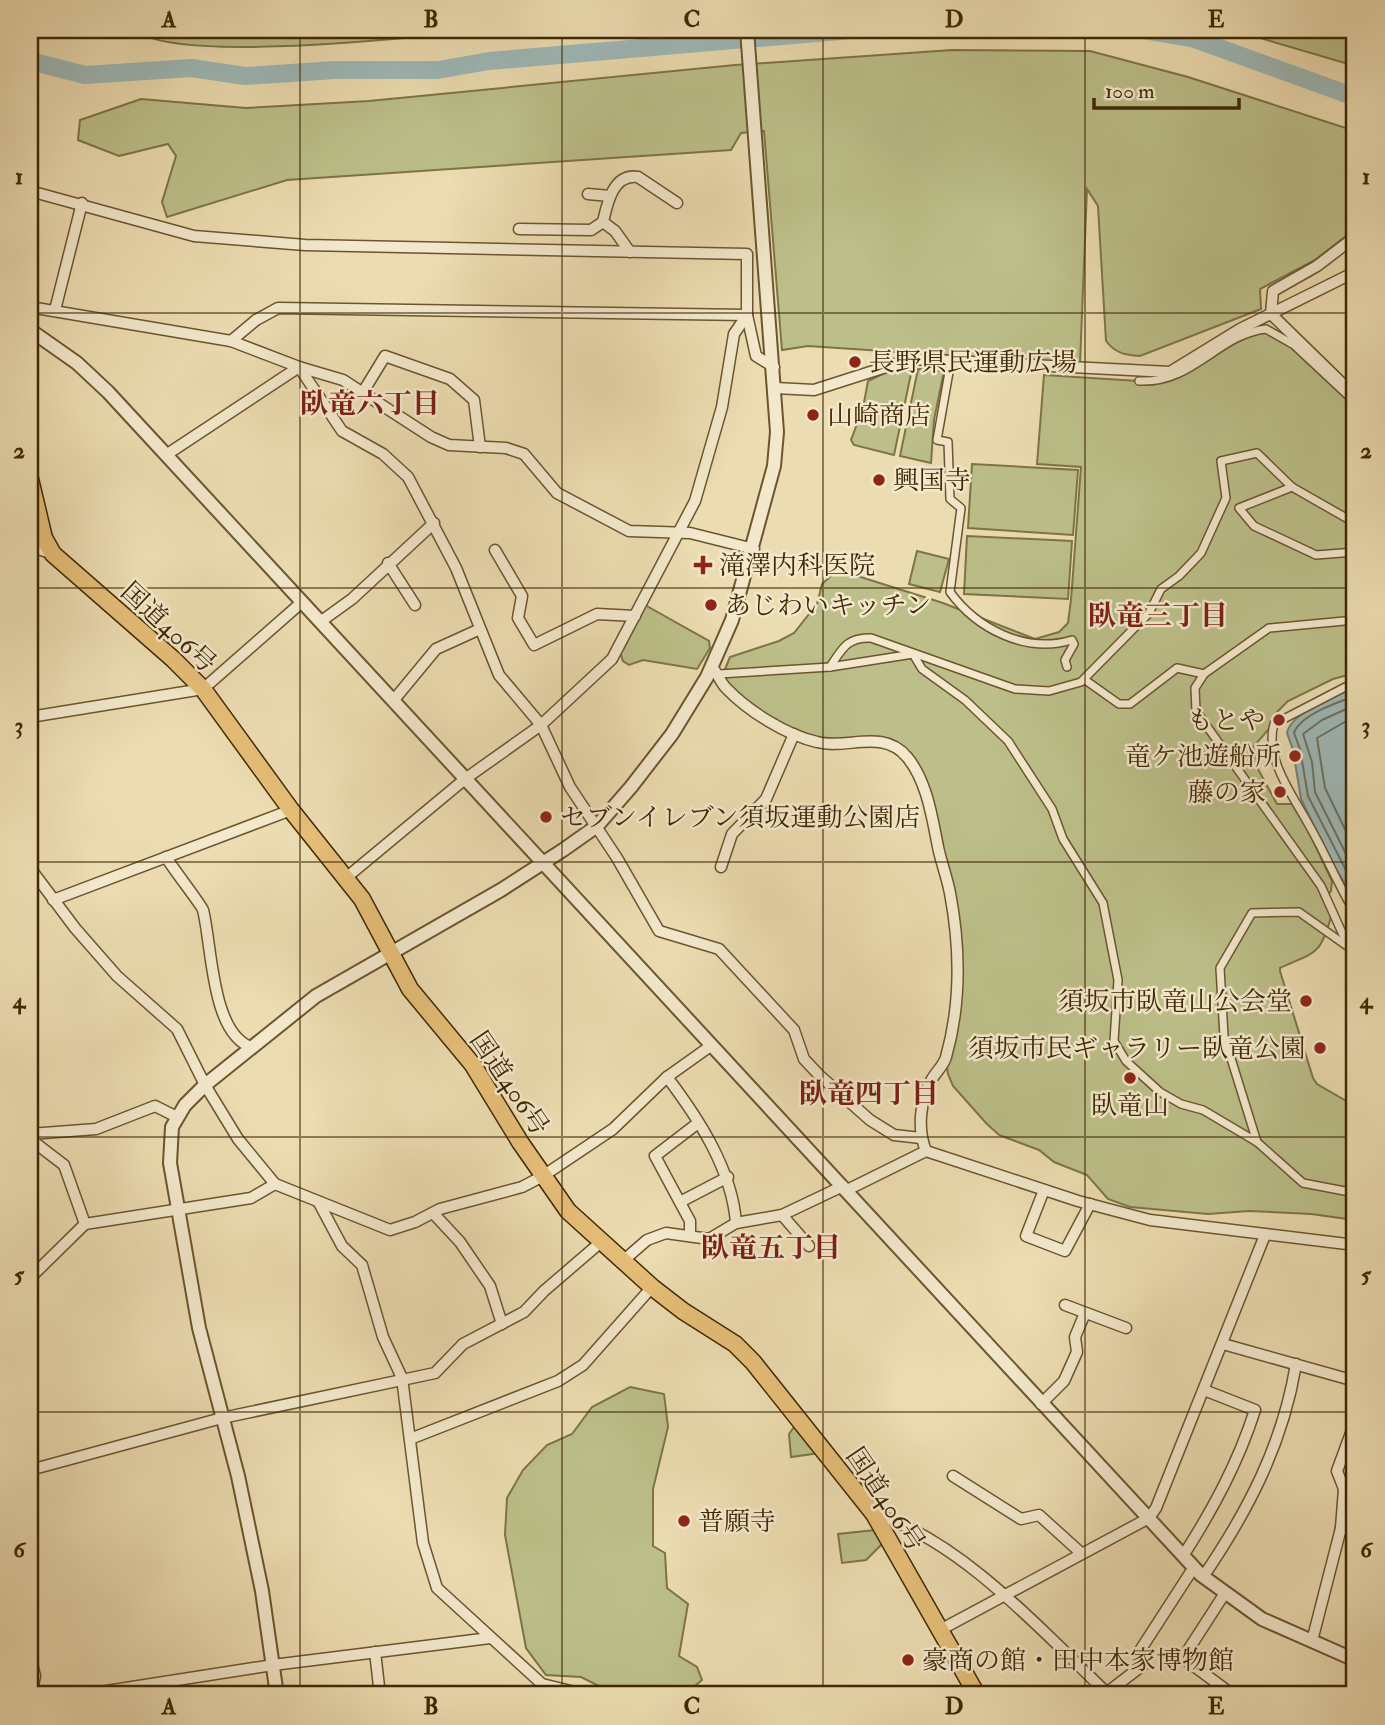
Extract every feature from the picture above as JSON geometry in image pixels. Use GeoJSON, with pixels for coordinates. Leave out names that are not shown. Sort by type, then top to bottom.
{"type":"FeatureCollection","features":[{"type":"Feature","properties":{"kind":"highway","name":"国道406号"},"geometry":{"type":"LineString","coordinates":[[30,479],[44,538],[54,554],[173,659],[203,690],[290,810],[347,877],[424,1009],[473,1065],[568,1211],[652,1287],[683,1311],[735,1344],[753,1362],[874,1514],[977,1695]]}},
{"type":"Feature","properties":{"kind":"street"},"geometry":{"type":"LineString","coordinates":[[277,1695],[238,1476],[199,1328],[178,1211],[170,1143],[177,1116],[205,1085],[316,996],[501,890],[597,825],[631,788],[715,670],[754,549],[774,466],[774,367],[747,30]]}},
{"type":"Feature","properties":{"kind":"street"},"geometry":{"type":"LineString","coordinates":[[519,229],[591,230],[603,222],[610,196],[621,181],[631,176],[677,203]]}},
{"type":"Feature","properties":{"kind":"street"},"geometry":{"type":"LineString","coordinates":[[30,191],[208,237],[305,245],[747,254],[747,316],[756,356],[774,367]]}},
{"type":"Feature","properties":{"kind":"street"},"geometry":{"type":"LineString","coordinates":[[588,194],[610,196]]}},
{"type":"Feature","properties":{"kind":"street"},"geometry":{"type":"LineString","coordinates":[[55,310],[82,203]]}},
{"type":"Feature","properties":{"kind":"street"},"geometry":{"type":"LineString","coordinates":[[603,222],[615,231],[630,252]]}},
{"type":"Feature","properties":{"kind":"street"},"geometry":{"type":"LineString","coordinates":[[1271,314],[1273,290],[1317,266],[1355,237]]}},
{"type":"Feature","properties":{"kind":"street"},"geometry":{"type":"LineString","coordinates":[[775,388],[814,390],[911,359],[1170,372],[1240,329],[1355,272]]}},
{"type":"Feature","properties":{"kind":"street"},"geometry":{"type":"LineString","coordinates":[[30,307],[231,341],[299,367],[343,380],[431,438],[449,445],[506,448],[524,454],[557,494],[629,531],[690,533],[754,549]]}},
{"type":"Feature","properties":{"kind":"street"},"geometry":{"type":"LineString","coordinates":[[231,341],[256,320],[278,308],[747,316]]}},
{"type":"Feature","properties":{"kind":"street"},"geometry":{"type":"LineString","coordinates":[[1271,314],[1355,396]]}},
{"type":"Feature","properties":{"kind":"street"},"geometry":{"type":"LineString","coordinates":[[347,877],[465,779],[541,725],[612,659],[677,533],[682,530],[707,469],[722,407],[734,334],[747,316]]}},
{"type":"Feature","properties":{"kind":"street"},"geometry":{"type":"LineString","coordinates":[[1139,381],[1155,382],[1177,376],[1243,336],[1266,329],[1294,345],[1355,402]]}},
{"type":"Feature","properties":{"kind":"street"},"geometry":{"type":"LineString","coordinates":[[30,330],[77,363],[166,455],[1198,1572],[1262,1619],[1355,1660]]}},
{"type":"Feature","properties":{"kind":"street"},"geometry":{"type":"LineString","coordinates":[[363,392],[385,356],[450,379],[474,400],[480,447]]}},
{"type":"Feature","properties":{"kind":"street"},"geometry":{"type":"LineString","coordinates":[[951,361],[937,440],[948,442],[950,499],[961,508],[950,592],[962,608],[1012,638],[1035,646],[1054,646],[1072,640],[1074,644],[1065,660],[1067,667]]}},
{"type":"Feature","properties":{"kind":"street"},"geometry":{"type":"LineString","coordinates":[[166,455],[299,367]]}},
{"type":"Feature","properties":{"kind":"street"},"geometry":{"type":"LineString","coordinates":[[299,367],[342,431],[383,454],[408,477],[434,523],[499,675],[541,725],[570,787],[597,825],[659,931],[719,949],[794,1030],[804,1059],[820,1074],[870,1120],[894,1135],[921,1138]]}},
{"type":"Feature","properties":{"kind":"street"},"geometry":{"type":"LineString","coordinates":[[830,667],[845,643],[857,638],[871,638],[1015,689],[1049,691],[1086,679],[1149,613],[1161,589],[1179,576],[1201,553],[1226,498],[1222,461],[1257,453],[1292,487],[1355,523]]}},
{"type":"Feature","properties":{"kind":"street"},"geometry":{"type":"LineString","coordinates":[[1292,487],[1239,508],[1254,526],[1316,555],[1355,552]]}},
{"type":"Feature","properties":{"kind":"street"},"geometry":{"type":"LineString","coordinates":[[320,622],[352,599],[434,523]]}},
{"type":"Feature","properties":{"kind":"street"},"geometry":{"type":"LineString","coordinates":[[30,546],[54,554]]}},
{"type":"Feature","properties":{"kind":"street"},"geometry":{"type":"LineString","coordinates":[[495,550],[522,596],[518,618],[534,645],[597,614],[635,616]]}},
{"type":"Feature","properties":{"kind":"street"},"geometry":{"type":"LineString","coordinates":[[388,563],[415,605]]}},
{"type":"Feature","properties":{"kind":"street"},"geometry":{"type":"LineString","coordinates":[[30,718],[203,690],[301,603]]}},
{"type":"Feature","properties":{"kind":"street"},"geometry":{"type":"LineString","coordinates":[[1348,946],[1321,886],[1196,711],[1195,688],[1204,674],[1269,628],[1355,620]]}},
{"type":"Feature","properties":{"kind":"street"},"geometry":{"type":"LineString","coordinates":[[393,701],[436,649],[480,629]]}},
{"type":"Feature","properties":{"kind":"street"},"geometry":{"type":"LineString","coordinates":[[715,670],[830,667],[913,654]]}},
{"type":"Feature","properties":{"kind":"street"},"geometry":{"type":"LineString","coordinates":[[913,654],[922,669],[965,700],[1008,741],[1052,809],[1063,839],[1103,903],[1112,936],[1118,980],[1114,1041],[1126,1062],[1160,1092],[1181,1104],[1203,1110],[1257,1142],[1303,1183],[1355,1193]]}},
{"type":"Feature","properties":{"kind":"street"},"geometry":{"type":"LineString","coordinates":[[1086,679],[1119,704],[1130,704],[1177,668],[1204,674]]}},
{"type":"Feature","properties":{"kind":"street"},"geometry":{"type":"LineString","coordinates":[[715,670],[724,687],[794,734],[842,746],[869,740],[888,743],[907,756],[928,798],[950,890],[956,932],[957,993],[946,1059],[922,1102],[921,1138],[926,1151]]}},
{"type":"Feature","properties":{"kind":"street"},"geometry":{"type":"LineString","coordinates":[[1355,682],[1274,723],[1270,738],[1292,800],[1311,827],[1332,874],[1355,913]]}},
{"type":"Feature","properties":{"kind":"street"},"geometry":{"type":"LineString","coordinates":[[721,867],[732,835],[766,799],[794,734]]}},
{"type":"Feature","properties":{"kind":"street"},"geometry":{"type":"LineString","coordinates":[[53,900],[290,810]]}},
{"type":"Feature","properties":{"kind":"street"},"geometry":{"type":"LineString","coordinates":[[166,857],[189,893],[202,906],[213,974],[225,1020],[242,1044],[251,1047]]}},
{"type":"Feature","properties":{"kind":"street"},"geometry":{"type":"LineString","coordinates":[[30,868],[34,880],[117,976],[177,1029],[205,1085],[247,1152],[275,1184],[390,1230],[468,1199],[522,1187],[543,1176],[613,1129],[667,1077],[712,1045]]}},
{"type":"Feature","properties":{"kind":"street"},"geometry":{"type":"LineString","coordinates":[[1257,1142],[1224,1036],[1220,968],[1252,914],[1299,912],[1348,946]]}},
{"type":"Feature","properties":{"kind":"street"},"geometry":{"type":"LineString","coordinates":[[1348,946],[1355,934]]}},
{"type":"Feature","properties":{"kind":"street"},"geometry":{"type":"LineString","coordinates":[[667,1077],[698,1123],[728,1177],[734,1196],[736,1223]]}},
{"type":"Feature","properties":{"kind":"street"},"geometry":{"type":"LineString","coordinates":[[30,1134],[96,1129],[155,1106],[177,1116]]}},
{"type":"Feature","properties":{"kind":"street"},"geometry":{"type":"LineString","coordinates":[[690,1236],[690,1221],[655,1156],[698,1123]]}},
{"type":"Feature","properties":{"kind":"street"},"geometry":{"type":"LineString","coordinates":[[30,1139],[64,1165],[85,1224]]}},
{"type":"Feature","properties":{"kind":"street"},"geometry":{"type":"LineString","coordinates":[[624,1260],[647,1240],[666,1233],[709,1239],[736,1223],[782,1215],[926,1151],[1044,1190],[1150,1220],[1355,1245]]}},
{"type":"Feature","properties":{"kind":"street"},"geometry":{"type":"LineString","coordinates":[[680,1202],[728,1177]]}},
{"type":"Feature","properties":{"kind":"street"},"geometry":{"type":"LineString","coordinates":[[30,1278],[85,1224],[251,1198],[275,1184]]}},
{"type":"Feature","properties":{"kind":"street"},"geometry":{"type":"LineString","coordinates":[[1044,1190],[1026,1237],[1065,1251],[1090,1204]]}},
{"type":"Feature","properties":{"kind":"street"},"geometry":{"type":"LineString","coordinates":[[319,1203],[342,1246],[362,1265],[383,1336],[402,1378],[428,1566],[437,1588],[542,1684],[587,1695]]}},
{"type":"Feature","properties":{"kind":"street"},"geometry":{"type":"LineString","coordinates":[[433,1213],[460,1242],[491,1286],[502,1324]]}},
{"type":"Feature","properties":{"kind":"street"},"geometry":{"type":"LineString","coordinates":[[782,1215],[808,1246]]}},
{"type":"Feature","properties":{"kind":"street"},"geometry":{"type":"LineString","coordinates":[[940,1630],[1149,1518],[1156,1508],[1265,1235]]}},
{"type":"Feature","properties":{"kind":"street"},"geometry":{"type":"LineString","coordinates":[[30,1470],[222,1418],[435,1373],[463,1344],[524,1312],[601,1242]]}},
{"type":"Feature","properties":{"kind":"street"},"geometry":{"type":"LineString","coordinates":[[410,1438],[558,1381],[583,1365],[652,1287]]}},
{"type":"Feature","properties":{"kind":"street"},"geometry":{"type":"LineString","coordinates":[[1065,1305],[1126,1328]]}},
{"type":"Feature","properties":{"kind":"street"},"geometry":{"type":"LineString","coordinates":[[1041,1405],[1064,1381],[1077,1352],[1075,1337],[1085,1312]]}},
{"type":"Feature","properties":{"kind":"street"},"geometry":{"type":"LineString","coordinates":[[1223,1343],[1355,1381]]}},
{"type":"Feature","properties":{"kind":"street"},"geometry":{"type":"LineString","coordinates":[[874,1514],[899,1522],[959,1557],[1107,1695],[1143,1665],[1139,1652],[1198,1572],[1241,1521],[1276,1446],[1290,1398],[1296,1364]]}},
{"type":"Feature","properties":{"kind":"street"},"geometry":{"type":"LineString","coordinates":[[1183,1556],[1235,1464],[1255,1410],[1204,1390]]}},
{"type":"Feature","properties":{"kind":"street"},"geometry":{"type":"LineString","coordinates":[[1312,1641],[1341,1528],[1344,1489],[1337,1471],[1355,1422]]}},
{"type":"Feature","properties":{"kind":"street"},"geometry":{"type":"LineString","coordinates":[[953,1476],[1021,1519],[1039,1515],[1081,1553]]}},
{"type":"Feature","properties":{"kind":"street"},"geometry":{"type":"LineString","coordinates":[[1341,1528],[1355,1532]]}},
{"type":"Feature","properties":{"kind":"street"},"geometry":{"type":"LineString","coordinates":[[1225,1593],[1183,1658],[1233,1695]]}},
{"type":"Feature","properties":{"kind":"street"},"geometry":{"type":"LineString","coordinates":[[81,1695],[273,1665],[490,1638]]}},
{"type":"Feature","properties":{"kind":"street"},"geometry":{"type":"LineString","coordinates":[[375,1652],[380,1695]]}},
{"type":"Feature","properties":{"kind":"street"},"geometry":{"type":"LineString","coordinates":[[30,1656],[35,1676],[31,1695]]}},
{"type":"Feature","properties":{"kind":"green space"},"geometry":{"type":"Polygon","coordinates":[[[134,30],[487,30],[358,42],[249,47],[199,46],[160,40],[134,30]]]}},
{"type":"Feature","properties":{"kind":"green space"},"geometry":{"type":"Polygon","coordinates":[[[1233,30],[1355,30],[1355,66],[1233,30]]]}},
{"type":"Feature","properties":{"kind":"green space"},"geometry":{"type":"Polygon","coordinates":[[[952,50],[1090,51],[1188,77],[1355,131],[1355,229],[1315,260],[1260,289],[1261,309],[1140,356],[1130,355],[1117,351],[1106,341],[1098,206],[1087,189],[1080,364],[808,346],[782,350],[764,131],[741,133],[731,150],[287,180],[167,217],[162,202],[176,156],[168,144],[119,156],[78,140],[80,120],[141,99],[246,108],[369,101],[735,65],[952,50]]]}},
{"type":"Feature","properties":{"kind":"green space"},"geometry":{"type":"Polygon","coordinates":[[[1260,329],[1284,338],[1355,402],[1355,673],[1333,679],[1288,701],[1275,714],[1269,729],[1253,747],[1258,769],[1277,804],[1292,804],[1308,830],[1332,881],[1331,891],[1324,899],[1331,917],[1323,940],[1314,951],[1280,968],[1280,971],[1313,1078],[1317,1084],[1355,1106],[1355,1220],[1311,1214],[1249,1211],[1208,1214],[1130,1207],[1108,1199],[1087,1175],[1054,1162],[1039,1150],[999,1135],[953,1086],[948,1074],[946,1060],[957,995],[956,932],[928,798],[907,756],[888,742],[842,746],[790,733],[724,687],[723,674],[730,657],[779,641],[794,633],[817,604],[822,584],[832,575],[845,572],[943,603],[1035,639],[1059,632],[1068,623],[1081,467],[1037,464],[1044,375],[1155,382],[1260,329]]]}},
{"type":"Feature","properties":{"kind":"green space"},"geometry":{"type":"Polygon","coordinates":[[[912,369],[894,455],[854,445],[851,440],[863,408],[868,381],[889,371],[912,369]]]}},
{"type":"Feature","properties":{"kind":"green space"},"geometry":{"type":"Polygon","coordinates":[[[918,369],[944,371],[934,420],[931,463],[900,456],[918,369]]]}},
{"type":"Feature","properties":{"kind":"green space"},"geometry":{"type":"Polygon","coordinates":[[[972,464],[1078,470],[1073,535],[968,528],[972,464]]]}},
{"type":"Feature","properties":{"kind":"green space"},"geometry":{"type":"Polygon","coordinates":[[[967,536],[1072,541],[1068,599],[964,594],[967,536]]]}},
{"type":"Feature","properties":{"kind":"green space"},"geometry":{"type":"Polygon","coordinates":[[[917,551],[949,559],[940,592],[909,584],[917,551]]]}},
{"type":"Feature","properties":{"kind":"green space"},"geometry":{"type":"Polygon","coordinates":[[[645,605],[709,641],[710,648],[697,669],[643,660],[629,665],[623,661],[620,652],[645,605]]]}},
{"type":"Feature","properties":{"kind":"green space"},"geometry":{"type":"Polygon","coordinates":[[[630,1387],[664,1394],[668,1427],[653,1489],[653,1546],[665,1553],[667,1588],[688,1604],[679,1656],[697,1667],[702,1680],[688,1692],[617,1695],[581,1677],[546,1675],[526,1648],[505,1535],[507,1498],[523,1470],[547,1445],[572,1434],[592,1407],[630,1387]]]}},
{"type":"Feature","properties":{"kind":"green space"},"geometry":{"type":"Polygon","coordinates":[[[799,1420],[820,1453],[791,1457],[789,1434],[799,1420]]]}},
{"type":"Feature","properties":{"kind":"green space"},"geometry":{"type":"Polygon","coordinates":[[[875,1530],[883,1543],[866,1560],[842,1563],[838,1534],[875,1530]]]}},
{"type":"Feature","properties":{"kind":"water"},"geometry":{"type":"Polygon","coordinates":[[[1355,688],[1355,899],[1333,865],[1301,799],[1293,750],[1287,733],[1296,719],[1305,712],[1327,699],[1355,688]]]}},
{"type":"Feature","properties":{"kind":"waterway"},"geometry":{"type":"LineString","coordinates":[[30,61],[85,75],[191,68],[245,76],[335,70],[438,70],[489,61],[852,30]]}},
{"type":"Feature","properties":{"kind":"waterway"},"geometry":{"type":"LineString","coordinates":[[1144,30],[1192,38],[1355,97]]}},
{"type":"Feature","properties":{"kind":"place","name":"長野県民運動広場"},"geometry":{"type":"Point","coordinates":[855,362]}},
{"type":"Feature","properties":{"kind":"place","name":"山崎商店"},"geometry":{"type":"Point","coordinates":[813,415]}},
{"type":"Feature","properties":{"kind":"place","name":"興国寺"},"geometry":{"type":"Point","coordinates":[879,480]}},
{"type":"Feature","properties":{"kind":"place","name":"滝澤内科医院"},"geometry":{"type":"Point","coordinates":[703,565]}},
{"type":"Feature","properties":{"kind":"place","name":"あじわいキッチン"},"geometry":{"type":"Point","coordinates":[711,605]}},
{"type":"Feature","properties":{"kind":"place","name":"もとや"},"geometry":{"type":"Point","coordinates":[1279,720]}},
{"type":"Feature","properties":{"kind":"place","name":"竜ケ池遊船所"},"geometry":{"type":"Point","coordinates":[1295,756]}},
{"type":"Feature","properties":{"kind":"place","name":"藤の家"},"geometry":{"type":"Point","coordinates":[1280,792]}},
{"type":"Feature","properties":{"kind":"place","name":"セブンイレブン須坂運動公園店"},"geometry":{"type":"Point","coordinates":[546,817]}},
{"type":"Feature","properties":{"kind":"place","name":"須坂市臥竜山公会堂"},"geometry":{"type":"Point","coordinates":[1306,1001]}},
{"type":"Feature","properties":{"kind":"place","name":"須坂市民ギャラリー臥竜公園"},"geometry":{"type":"Point","coordinates":[1320,1048]}},
{"type":"Feature","properties":{"kind":"place","name":"臥竜山"},"geometry":{"type":"Point","coordinates":[1130,1078]}},
{"type":"Feature","properties":{"kind":"place","name":"普願寺"},"geometry":{"type":"Point","coordinates":[684,1521]}},
{"type":"Feature","properties":{"kind":"place","name":"豪商の館・田中本家博物館"},"geometry":{"type":"Point","coordinates":[908,1660]}},
{"type":"Feature","properties":{"kind":"district","name":"臥竜六丁目"},"geometry":{"type":"Point","coordinates":[370,403]}},
{"type":"Feature","properties":{"kind":"district","name":"臥竜三丁目"},"geometry":{"type":"Point","coordinates":[1158,615]}},
{"type":"Feature","properties":{"kind":"district","name":"臥竜四丁目"},"geometry":{"type":"Point","coordinates":[869,1093]}},
{"type":"Feature","properties":{"kind":"district","name":"臥竜五丁目"},"geometry":{"type":"Point","coordinates":[771,1247]}}]}
